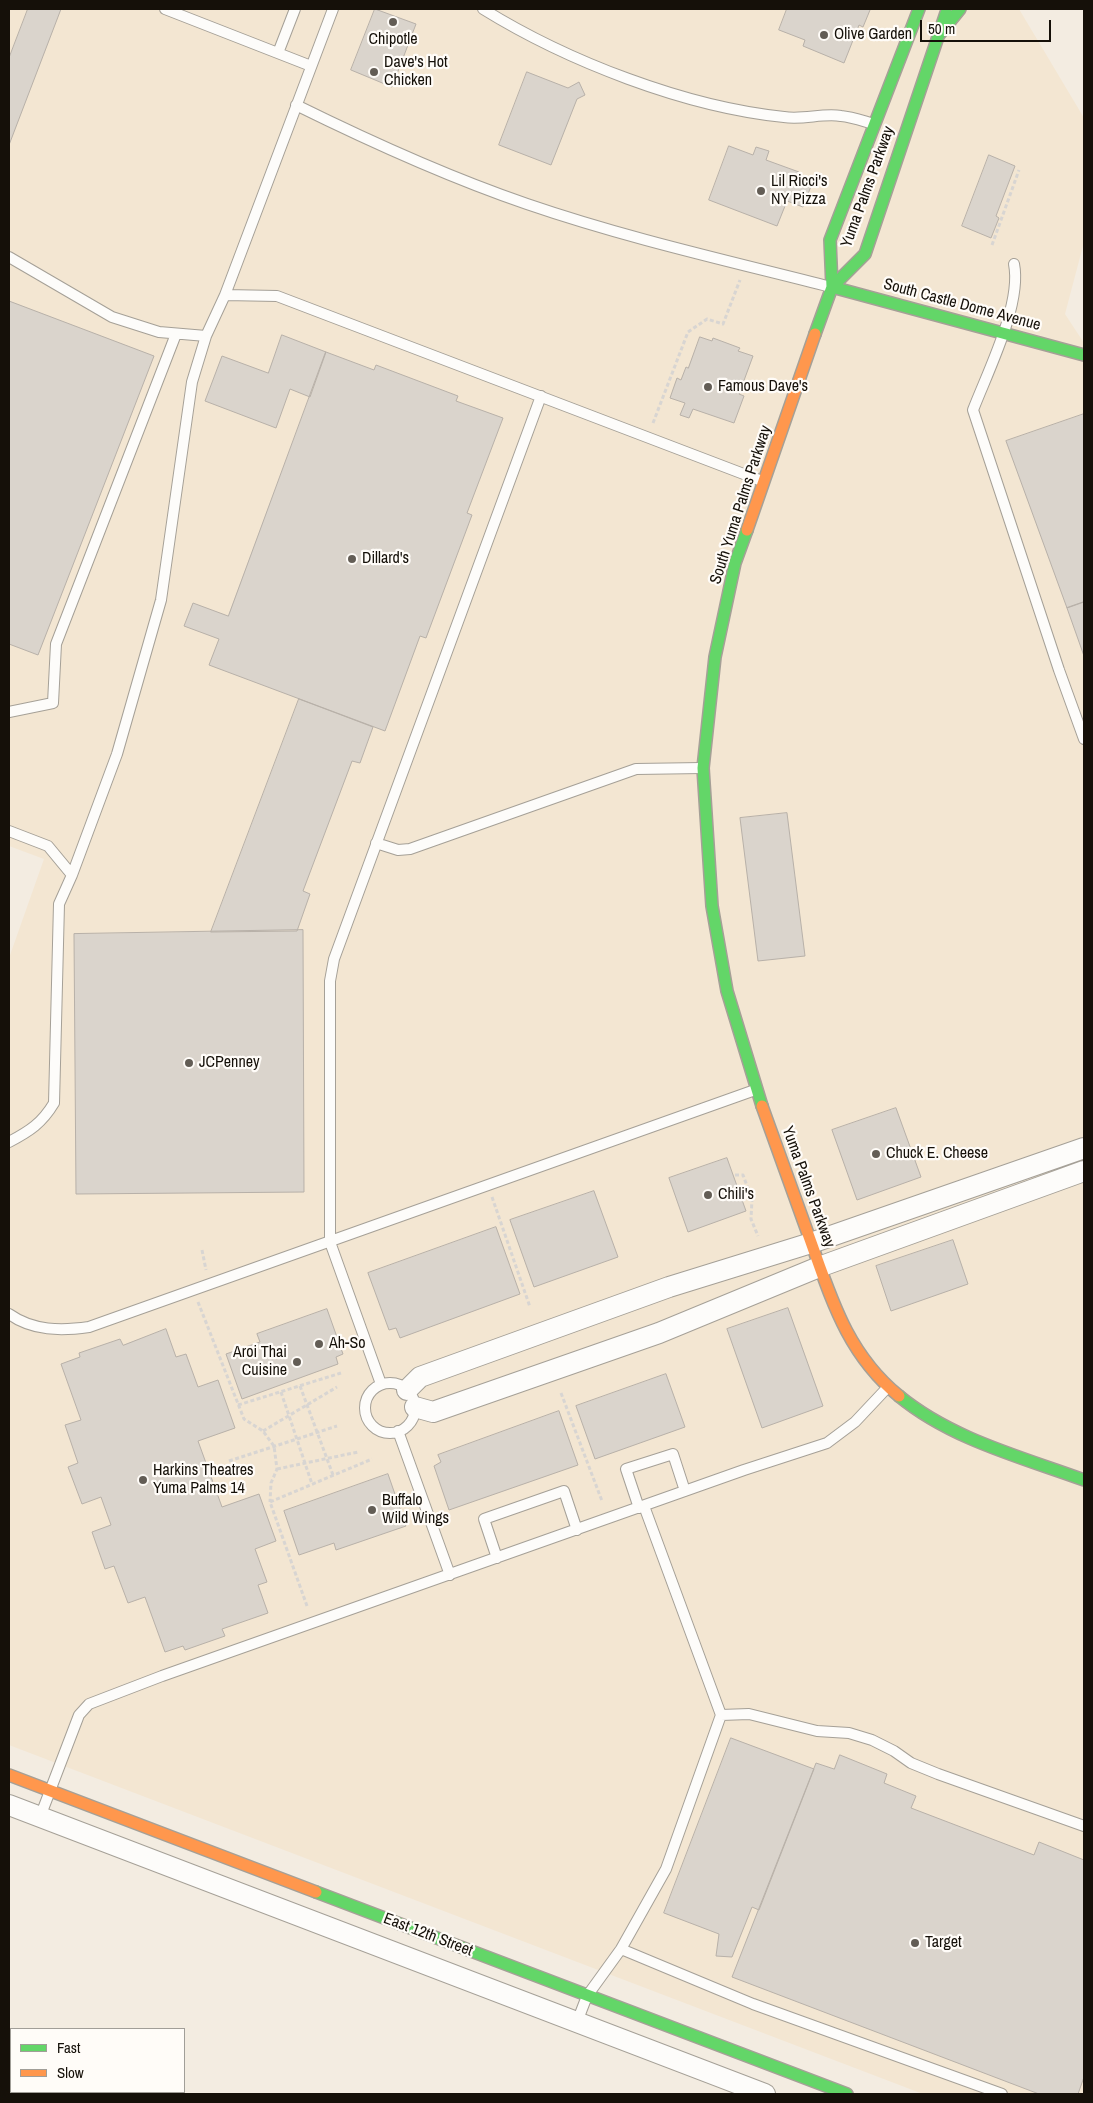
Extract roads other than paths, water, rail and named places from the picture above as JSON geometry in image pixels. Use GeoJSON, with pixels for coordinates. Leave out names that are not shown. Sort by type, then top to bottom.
{"type":"FeatureCollection","features":[{"type":"Feature","properties":{"kind":"main road","name":"Yuma Palms Parkway"},"geometry":{"type":"LineString","coordinates":[[832,287],[830,240],[919,9]]}},
{"type":"Feature","properties":{"kind":"main road","name":"Yuma Palms Parkway"},"geometry":{"type":"LineString","coordinates":[[832,287],[865,254],[947,9]]}},
{"type":"Feature","properties":{"kind":"main road"},"geometry":{"type":"LineString","coordinates":[[938,36],[960,9]]}},
{"type":"Feature","properties":{"kind":"main road","name":"South Castle Dome Avenue"},"geometry":{"type":"LineString","coordinates":[[832,287],[1084,355]]}},
{"type":"Feature","properties":{"kind":"main road","name":"South Yuma Palms Parkway"},"geometry":{"type":"LineString","coordinates":[[703,768],[715,657],[735,563],[832,287]]}},
{"type":"Feature","properties":{"kind":"main road","name":"Yuma Palms Parkway"},"geometry":{"type":"LineString","coordinates":[[703,768],[712,906],[727,991],[756,1090],[839,1319],[858,1351],[888,1387],[932,1420],[1084,1480]]}},
{"type":"Feature","properties":{"kind":"main road","name":"East 12th Street"},"geometry":{"type":"LineString","coordinates":[[9,1775],[847,2094]]}},
{"type":"Feature","properties":{"kind":"street"},"geometry":{"type":"LineString","coordinates":[[1084,1148],[812,1243],[669,1287],[420,1377],[411,1398],[433,1412],[659,1332],[819,1267],[1084,1171]]}},
{"type":"Feature","properties":{"kind":"street","name":"East 12th Street"},"geometry":{"type":"LineString","coordinates":[[9,1805],[765,2094]]}},
{"type":"Feature","properties":{"kind":"lane"},"geometry":{"type":"LineString","coordinates":[[165,9],[311,66]]}},
{"type":"Feature","properties":{"kind":"lane"},"geometry":{"type":"LineString","coordinates":[[278,53],[294,9]]}},
{"type":"Feature","properties":{"kind":"lane"},"geometry":{"type":"LineString","coordinates":[[9,1142],[26,1133],[44,1119],[54,1103],[60,904],[117,754],[161,600],[192,382],[206,336],[224,295],[333,9]]}},
{"type":"Feature","properties":{"kind":"lane"},"geometry":{"type":"LineString","coordinates":[[483,9],[567,53],[674,94],[786,118],[840,115],[875,124]]}},
{"type":"Feature","properties":{"kind":"lane"},"geometry":{"type":"LineString","coordinates":[[296,105],[388,148],[526,204],[623,234],[832,287]]}},
{"type":"Feature","properties":{"kind":"lane"},"geometry":{"type":"LineString","coordinates":[[9,257],[112,317],[159,332],[206,336]]}},
{"type":"Feature","properties":{"kind":"lane"},"geometry":{"type":"LineString","coordinates":[[1014,264],[1016,277],[1014,290],[1003,333],[972,410],[1084,739]]}},
{"type":"Feature","properties":{"kind":"lane"},"geometry":{"type":"LineString","coordinates":[[224,295],[277,296],[763,481]]}},
{"type":"Feature","properties":{"kind":"lane"},"geometry":{"type":"LineString","coordinates":[[9,712],[53,703],[56,644],[176,334]]}},
{"type":"Feature","properties":{"kind":"lane"},"geometry":{"type":"LineString","coordinates":[[381,1384],[330,1242],[330,981],[334,959],[541,396]]}},
{"type":"Feature","properties":{"kind":"lane"},"geometry":{"type":"LineString","coordinates":[[376,843],[398,850],[410,850],[636,769],[703,768]]}},
{"type":"Feature","properties":{"kind":"lane"},"geometry":{"type":"LineString","coordinates":[[9,831],[48,846],[72,874]]}},
{"type":"Feature","properties":{"kind":"lane"},"geometry":{"type":"LineString","coordinates":[[9,1314],[17,1320],[42,1329],[63,1330],[89,1327],[756,1090]]}},
{"type":"Feature","properties":{"kind":"lane"},"geometry":{"type":"LineString","coordinates":[[395,1383],[411,1398],[411,1422],[398,1431],[383,1432],[376,1428],[366,1416],[364,1409],[369,1394],[381,1384],[395,1383]]}},
{"type":"Feature","properties":{"kind":"lane"},"geometry":{"type":"LineString","coordinates":[[40,1817],[79,1714],[89,1704],[126,1689],[450,1574],[827,1443],[855,1422],[888,1387]]}},
{"type":"Feature","properties":{"kind":"lane"},"geometry":{"type":"LineString","coordinates":[[398,1431],[450,1574]]}},
{"type":"Feature","properties":{"kind":"lane"},"geometry":{"type":"LineString","coordinates":[[577,2022],[588,1996],[621,1949],[666,1869],[721,1715],[626,1468],[672,1454],[686,1491]]}},
{"type":"Feature","properties":{"kind":"lane"},"geometry":{"type":"LineString","coordinates":[[497,1558],[484,1519],[564,1491],[576,1530]]}},
{"type":"Feature","properties":{"kind":"lane"},"geometry":{"type":"LineString","coordinates":[[721,1715],[749,1714],[817,1731],[849,1733],[894,1751],[911,1763],[1084,1826]]}},
{"type":"Feature","properties":{"kind":"lane"},"geometry":{"type":"LineString","coordinates":[[621,1949],[753,2004],[1002,2094]]}},
{"type":"Feature","properties":{"kind":"place","name":"Chipotle"},"geometry":{"type":"Point","coordinates":[393,22]}},
{"type":"Feature","properties":{"kind":"place","name":"Olive Garden"},"geometry":{"type":"Point","coordinates":[824,35]}},
{"type":"Feature","properties":{"kind":"place","name":"Dave's Hot Chicken"},"geometry":{"type":"Point","coordinates":[374,72]}},
{"type":"Feature","properties":{"kind":"place","name":"Lil Ricci's NY Pizza"},"geometry":{"type":"Point","coordinates":[761,191]}},
{"type":"Feature","properties":{"kind":"place","name":"Famous Dave's"},"geometry":{"type":"Point","coordinates":[708,387]}},
{"type":"Feature","properties":{"kind":"place","name":"Dillard's"},"geometry":{"type":"Point","coordinates":[352,559]}},
{"type":"Feature","properties":{"kind":"place","name":"JCPenney"},"geometry":{"type":"Point","coordinates":[189,1063]}},
{"type":"Feature","properties":{"kind":"place","name":"Chuck E. Cheese"},"geometry":{"type":"Point","coordinates":[876,1154]}},
{"type":"Feature","properties":{"kind":"place","name":"Chili's"},"geometry":{"type":"Point","coordinates":[708,1195]}},
{"type":"Feature","properties":{"kind":"place","name":"Ah-So"},"geometry":{"type":"Point","coordinates":[319,1344]}},
{"type":"Feature","properties":{"kind":"place","name":"Aroi Thai Cuisine"},"geometry":{"type":"Point","coordinates":[297,1362]}},
{"type":"Feature","properties":{"kind":"place","name":"Harkins Theatres Yuma Palms 14"},"geometry":{"type":"Point","coordinates":[143,1480]}},
{"type":"Feature","properties":{"kind":"place","name":"Buffalo Wild Wings"},"geometry":{"type":"Point","coordinates":[372,1510]}},
{"type":"Feature","properties":{"kind":"place","name":"Target"},"geometry":{"type":"Point","coordinates":[915,1943]}}]}
